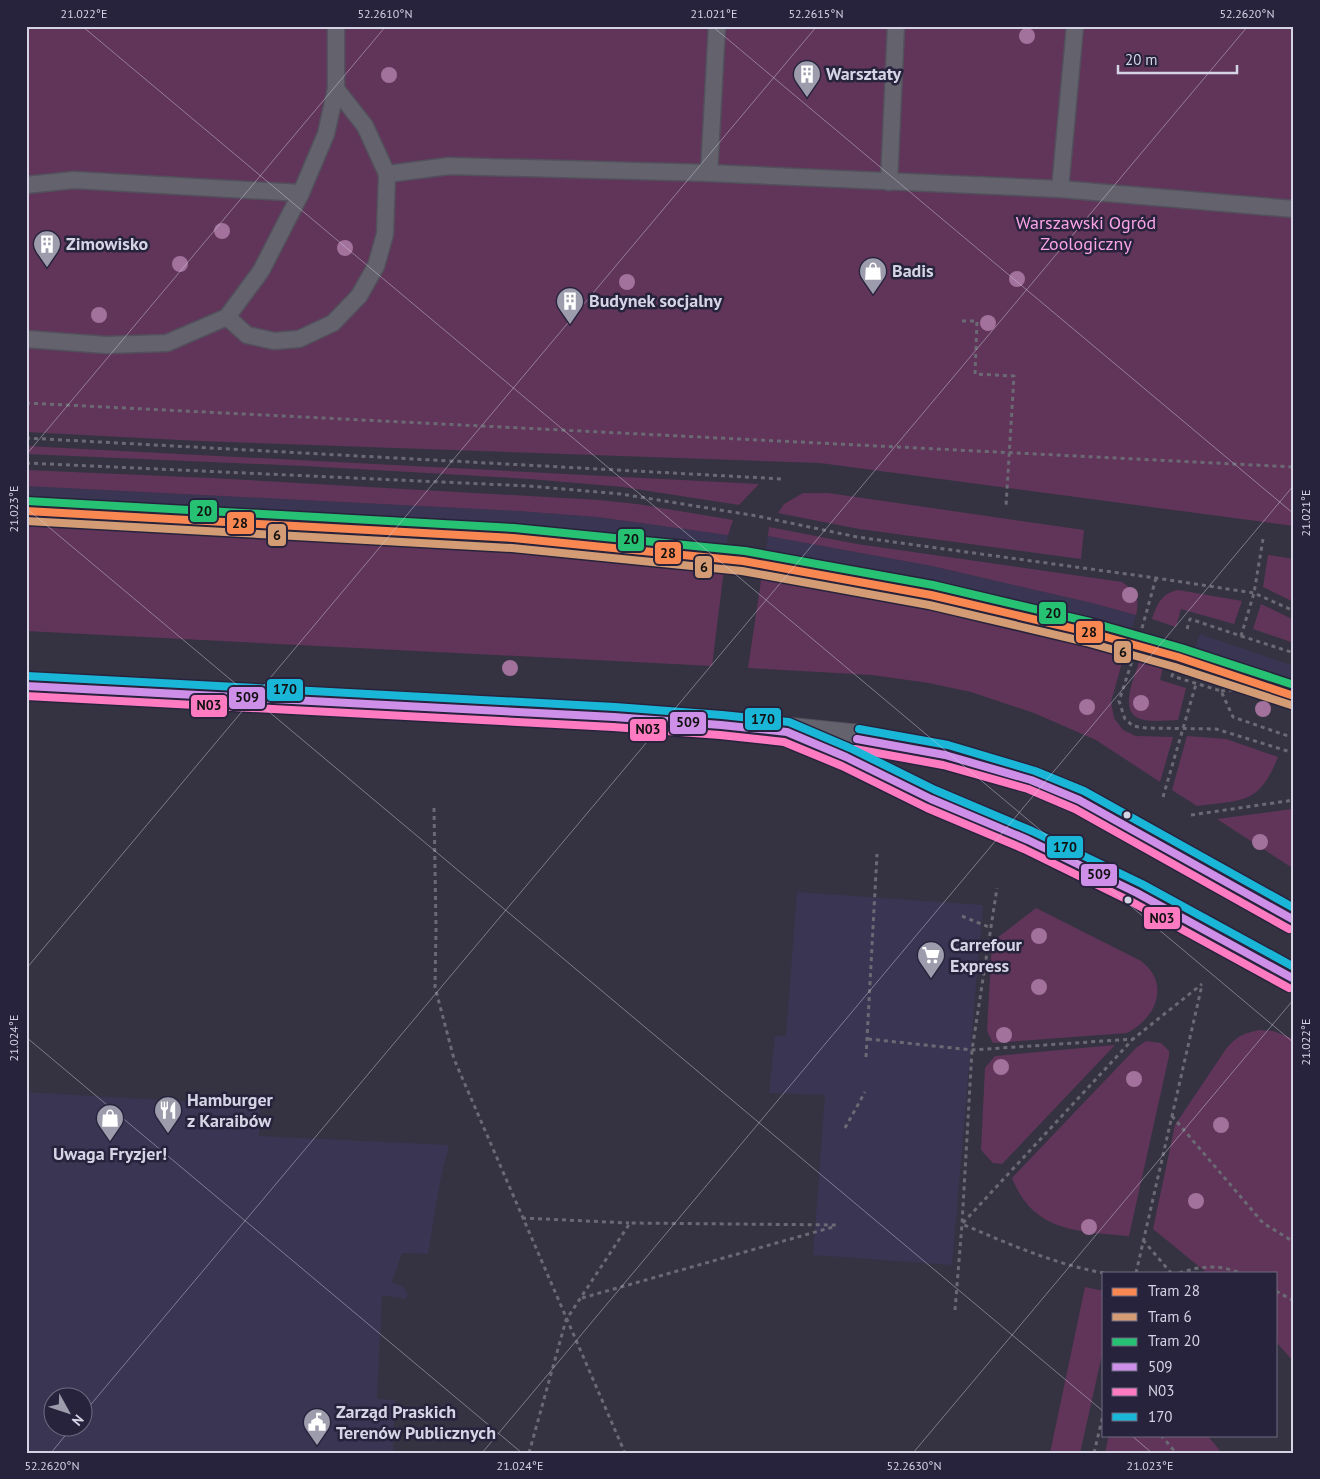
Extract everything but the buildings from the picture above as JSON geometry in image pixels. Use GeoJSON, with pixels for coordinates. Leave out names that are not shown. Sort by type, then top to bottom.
{"type":"FeatureCollection","features":[{"type":"Feature","properties":{"kind":"street"},"geometry":{"type":"LineString","coordinates":[[26,686],[614,717],[860,739],[945,756],[1031,780],[1079,800],[1294,920]]}},
{"type":"Feature","properties":{"kind":"street"},"geometry":{"type":"LineString","coordinates":[[787,732],[846,757],[931,799],[1028,840],[1137,893],[1294,979]]}},
{"type":"Feature","properties":{"kind":"lane"},"geometry":{"type":"LineString","coordinates":[[26,339],[106,345],[167,343],[227,317],[261,271],[301,193],[326,134],[336,88],[336,26]]}},
{"type":"Feature","properties":{"kind":"lane"},"geometry":{"type":"LineString","coordinates":[[709,173],[716,26]]}},
{"type":"Feature","properties":{"kind":"lane"},"geometry":{"type":"LineString","coordinates":[[889,182],[896,26]]}},
{"type":"Feature","properties":{"kind":"lane"},"geometry":{"type":"LineString","coordinates":[[1060,189],[1075,26]]}},
{"type":"Feature","properties":{"kind":"lane"},"geometry":{"type":"LineString","coordinates":[[227,317],[247,335],[274,341],[299,339],[332,323],[359,296],[376,266],[385,234],[387,174],[365,126],[336,88]]}},
{"type":"Feature","properties":{"kind":"lane"},"geometry":{"type":"LineString","coordinates":[[387,174],[449,166],[709,173],[1060,189],[1294,209]]}},
{"type":"Feature","properties":{"kind":"lane"},"geometry":{"type":"LineString","coordinates":[[26,185],[74,180],[301,193]]}},
{"type":"Feature","properties":{"kind":"path"},"geometry":{"type":"LineString","coordinates":[[962,321],[977,321],[975,374],[1014,376],[1006,506]]}},
{"type":"Feature","properties":{"kind":"path"},"geometry":{"type":"LineString","coordinates":[[26,403],[1294,468]]}},
{"type":"Feature","properties":{"kind":"path"},"geometry":{"type":"LineString","coordinates":[[26,438],[783,479]]}},
{"type":"Feature","properties":{"kind":"path"},"geometry":{"type":"LineString","coordinates":[[26,463],[529,486],[621,494],[757,516],[857,537],[1254,593],[1294,611]]}},
{"type":"Feature","properties":{"kind":"path"},"geometry":{"type":"LineString","coordinates":[[1241,636],[1254,593],[1264,539]]}},
{"type":"Feature","properties":{"kind":"path"},"geometry":{"type":"LineString","coordinates":[[1156,578],[1119,701],[1125,720],[1133,726],[1146,728],[1216,728],[1294,753]]}},
{"type":"Feature","properties":{"kind":"path"},"geometry":{"type":"LineString","coordinates":[[1187,629],[1190,619],[1294,653]]}},
{"type":"Feature","properties":{"kind":"path"},"geometry":{"type":"LineString","coordinates":[[1176,666],[1172,676],[1221,691],[1244,689],[1294,707]]}},
{"type":"Feature","properties":{"kind":"path"},"geometry":{"type":"LineString","coordinates":[[1163,797],[1196,684]]}},
{"type":"Feature","properties":{"kind":"path"},"geometry":{"type":"LineString","coordinates":[[1221,691],[1233,717],[1294,738]]}},
{"type":"Feature","properties":{"kind":"path"},"geometry":{"type":"LineString","coordinates":[[1191,815],[1294,800]]}},
{"type":"Feature","properties":{"kind":"path"},"geometry":{"type":"LineString","coordinates":[[434,808],[435,987],[454,1059],[625,1453]]}},
{"type":"Feature","properties":{"kind":"path"},"geometry":{"type":"LineString","coordinates":[[866,1056],[877,854]]}},
{"type":"Feature","properties":{"kind":"path"},"geometry":{"type":"LineString","coordinates":[[955,1310],[972,1050],[997,888]]}},
{"type":"Feature","properties":{"kind":"path"},"geometry":{"type":"LineString","coordinates":[[962,916],[991,928]]}},
{"type":"Feature","properties":{"kind":"path"},"geometry":{"type":"LineString","coordinates":[[962,1224],[1133,1039],[1202,984],[1136,1272]]}},
{"type":"Feature","properties":{"kind":"path"},"geometry":{"type":"LineString","coordinates":[[868,1039],[972,1050],[1133,1039]]}},
{"type":"Feature","properties":{"kind":"path"},"geometry":{"type":"LineString","coordinates":[[845,1128],[865,1092]]}},
{"type":"Feature","properties":{"kind":"path"},"geometry":{"type":"LineString","coordinates":[[1172,1116],[1263,1223],[1294,1242]]}},
{"type":"Feature","properties":{"kind":"path"},"geometry":{"type":"LineString","coordinates":[[522,1218],[630,1223],[838,1225],[581,1298]]}},
{"type":"Feature","properties":{"kind":"path"},"geometry":{"type":"LineString","coordinates":[[529,1453],[566,1320],[630,1223]]}},
{"type":"Feature","properties":{"kind":"path"},"geometry":{"type":"LineString","coordinates":[[962,1224],[1036,1255],[1079,1269],[1102,1273]]}},
{"type":"Feature","properties":{"kind":"path"},"geometry":{"type":"LineString","coordinates":[[1143,1240],[1170,1272]]}},
{"type":"Feature","properties":{"kind":"path"},"geometry":{"type":"LineString","coordinates":[[1182,1272],[1200,1266],[1228,1268],[1238,1272]]}},
{"type":"Feature","properties":{"kind":"path"},"geometry":{"type":"LineString","coordinates":[[1278,1292],[1294,1301]]}},
{"type":"Feature","properties":{"kind":"path"},"geometry":{"type":"LineString","coordinates":[[1094,1453],[1102,1420]]}},
{"type":"Feature","properties":{"kind":"path"},"geometry":{"type":"LineString","coordinates":[[1162,1436],[1176,1453]]}},
{"type":"Feature","properties":{"kind":"shaded area"},"geometry":{"type":"Polygon","coordinates":[[[26,486],[519,511],[597,517],[728,535],[724,569],[440,544],[26,523],[26,486]]]}},
{"type":"Feature","properties":{"kind":"shaded area"},"geometry":{"type":"Polygon","coordinates":[[[768,536],[932,566],[1136,615],[1125,652],[1083,640],[928,605],[762,574],[768,536]]]}},
{"type":"Feature","properties":{"kind":"shaded area"},"geometry":{"type":"Polygon","coordinates":[[[1200,634],[1294,666],[1294,702],[1239,683],[1188,669],[1200,634]]]}},
{"type":"Feature","properties":{"kind":"shaded area"},"geometry":{"type":"Polygon","coordinates":[[[797,892],[983,905],[952,1265],[813,1255],[825,1095],[769,1093],[775,1036],[786,1036],[797,892]]]}},
{"type":"Feature","properties":{"kind":"shaded area"},"geometry":{"type":"Polygon","coordinates":[[[26,1092],[260,1106],[259,1136],[449,1145],[440,1182],[428,1254],[402,1253],[392,1282],[402,1286],[408,1293],[406,1299],[382,1295],[377,1399],[395,1400],[393,1453],[26,1453],[26,1092]]]}},
{"type":"Feature","properties":{"kind":"green space","name":"Warszawski Ogród Zoologiczny"},"geometry":{"type":"Polygon","coordinates":[[[26,26],[1294,26],[1294,526],[820,463],[200,441],[26,432],[26,26]]]}},
{"type":"Feature","properties":{"kind":"green space"},"geometry":{"type":"Polygon","coordinates":[[[26,446],[759,484],[739,505],[623,487],[530,479],[305,466],[26,454],[26,446]]]}},
{"type":"Feature","properties":{"kind":"green space"},"geometry":{"type":"Polygon","coordinates":[[[26,470],[211,478],[599,500],[637,504],[733,520],[728,535],[597,517],[519,511],[26,486],[26,470]]]}},
{"type":"Feature","properties":{"kind":"green space"},"geometry":{"type":"Polygon","coordinates":[[[803,493],[828,493],[1084,530],[1081,559],[859,529],[778,513],[784,504],[803,493]]]}},
{"type":"Feature","properties":{"kind":"green space"},"geometry":{"type":"Polygon","coordinates":[[[26,523],[440,544],[724,569],[712,666],[26,631],[26,523]]]}},
{"type":"Feature","properties":{"kind":"green space"},"geometry":{"type":"Polygon","coordinates":[[[769,527],[857,544],[1122,582],[1136,596],[1136,615],[932,566],[768,536],[769,527]]]}},
{"type":"Feature","properties":{"kind":"green space"},"geometry":{"type":"Polygon","coordinates":[[[1268,555],[1294,559],[1294,602],[1263,587],[1268,555]]]}},
{"type":"Feature","properties":{"kind":"green space"},"geometry":{"type":"Polygon","coordinates":[[[762,574],[990,618],[1125,652],[1111,702],[1114,718],[1123,730],[1136,736],[1173,737],[1160,782],[1096,740],[1034,713],[971,692],[929,683],[872,675],[748,668],[762,574]]]}},
{"type":"Feature","properties":{"kind":"green space"},"geometry":{"type":"Polygon","coordinates":[[[1178,590],[1242,601],[1234,624],[1181,609],[1176,627],[1152,619],[1161,600],[1172,591],[1178,590]]]}},
{"type":"Feature","properties":{"kind":"green space"},"geometry":{"type":"Polygon","coordinates":[[[1261,604],[1294,620],[1294,643],[1253,629],[1261,604]]]}},
{"type":"Feature","properties":{"kind":"green space"},"geometry":{"type":"Polygon","coordinates":[[[1141,656],[1164,663],[1160,680],[1186,688],[1178,720],[1147,720],[1138,718],[1132,713],[1129,707],[1130,689],[1141,656]]]}},
{"type":"Feature","properties":{"kind":"green space"},"geometry":{"type":"Polygon","coordinates":[[[1187,736],[1226,739],[1278,757],[1264,784],[1248,797],[1238,801],[1197,806],[1172,790],[1187,736]]]}},
{"type":"Feature","properties":{"kind":"green space"},"geometry":{"type":"Polygon","coordinates":[[[1294,810],[1294,869],[1217,819],[1294,810]]]}},
{"type":"Feature","properties":{"kind":"green space"},"geometry":{"type":"Polygon","coordinates":[[[1036,908],[1141,961],[1150,970],[1156,980],[1157,990],[1156,1000],[1146,1019],[1127,1033],[993,1043],[987,1031],[992,942],[1036,908]]]}},
{"type":"Feature","properties":{"kind":"green space"},"geometry":{"type":"Polygon","coordinates":[[[1260,1030],[1273,1031],[1294,1039],[1294,1362],[1278,1344],[1278,1272],[1206,1272],[1153,1229],[1175,1125],[1226,1049],[1234,1041],[1249,1032],[1260,1030]]]}},
{"type":"Feature","properties":{"kind":"green space"},"geometry":{"type":"Polygon","coordinates":[[[1146,1041],[1161,1043],[1169,1051],[1169,1056],[1129,1236],[1076,1230],[1060,1226],[1046,1219],[1033,1210],[1021,1196],[1012,1178],[1136,1048],[1146,1041]]]}},
{"type":"Feature","properties":{"kind":"green space"},"geometry":{"type":"Polygon","coordinates":[[[1115,1045],[1002,1164],[993,1163],[981,1150],[985,1068],[995,1056],[1115,1045]]]}},
{"type":"Feature","properties":{"kind":"green space"},"geometry":{"type":"Polygon","coordinates":[[[1085,1287],[1102,1291],[1102,1355],[1080,1453],[1050,1453],[1085,1287]]]}},
{"type":"Feature","properties":{"kind":"green space"},"geometry":{"type":"Polygon","coordinates":[[[1109,1436],[1208,1436],[1222,1453],[1105,1453],[1109,1436]]]}},
{"type":"Feature","properties":{"kind":"tram line","name":"20"},"geometry":{"type":"LineString","coordinates":[[27,501],[514,528],[745,551],[933,585],[1090,622],[1181,648],[1294,685]]}},
{"type":"Feature","properties":{"kind":"tram line","name":"28"},"geometry":{"type":"LineString","coordinates":[[26,511],[513,538],[743,561],[931,595],[1088,632],[1178,657],[1294,696]]}},
{"type":"Feature","properties":{"kind":"tram line","name":"6"},"geometry":{"type":"LineString","coordinates":[[26,521],[512,548],[742,571],[929,605],[1086,642],[1175,667],[1291,705]]}},
{"type":"Feature","properties":{"kind":"transit line","name":"170"},"geometry":{"type":"LineString","coordinates":[[27,676],[615,707],[789,722],[850,748],[935,790],[1032,831],[1142,884],[1294,967]]}},
{"type":"Feature","properties":{"kind":"transit line","name":"509"},"geometry":{"type":"LineString","coordinates":[[26,686],[614,717],[787,732],[846,757],[931,799],[1028,840],[1137,893],[1294,979]]}},
{"type":"Feature","properties":{"kind":"transit line","name":"N03"},"geometry":{"type":"LineString","coordinates":[[26,696],[613,727],[784,742],[842,766],[927,808],[1024,849],[1132,902],[1289,988]]}},
{"type":"Feature","properties":{"kind":"transit line","name":"170"},"geometry":{"type":"LineString","coordinates":[[859,729],[948,745],[1035,771],[1084,791],[1294,908]]}},
{"type":"Feature","properties":{"kind":"transit line","name":"509"},"geometry":{"type":"LineString","coordinates":[[857,739],[945,755],[1031,780],[1079,800],[1294,920]]}},
{"type":"Feature","properties":{"kind":"transit line","name":"N03"},"geometry":{"type":"LineString","coordinates":[[855,749],[943,765],[1028,789],[1075,809],[1289,929]]}},
{"type":"Feature","properties":{"kind":"place","name":"Warsztaty"},"geometry":{"type":"Point","coordinates":[807,98]}},
{"type":"Feature","properties":{"kind":"place","name":"Zimowisko"},"geometry":{"type":"Point","coordinates":[47,268]}},
{"type":"Feature","properties":{"kind":"place","name":"Badis"},"geometry":{"type":"Point","coordinates":[873,295]}},
{"type":"Feature","properties":{"kind":"place","name":"Budynek socjalny"},"geometry":{"type":"Point","coordinates":[570,325]}},
{"type":"Feature","properties":{"kind":"place","name":"Carrefour Express"},"geometry":{"type":"Point","coordinates":[931,979]}},
{"type":"Feature","properties":{"kind":"place","name":"Hamburger z Karaibów"},"geometry":{"type":"Point","coordinates":[168,1134]}},
{"type":"Feature","properties":{"kind":"place","name":"Uwaga Fryzjer!"},"geometry":{"type":"Point","coordinates":[110,1142]}},
{"type":"Feature","properties":{"kind":"place","name":"Zarząd Praskich Terenów Publicznych"},"geometry":{"type":"Point","coordinates":[317,1446]}}]}
